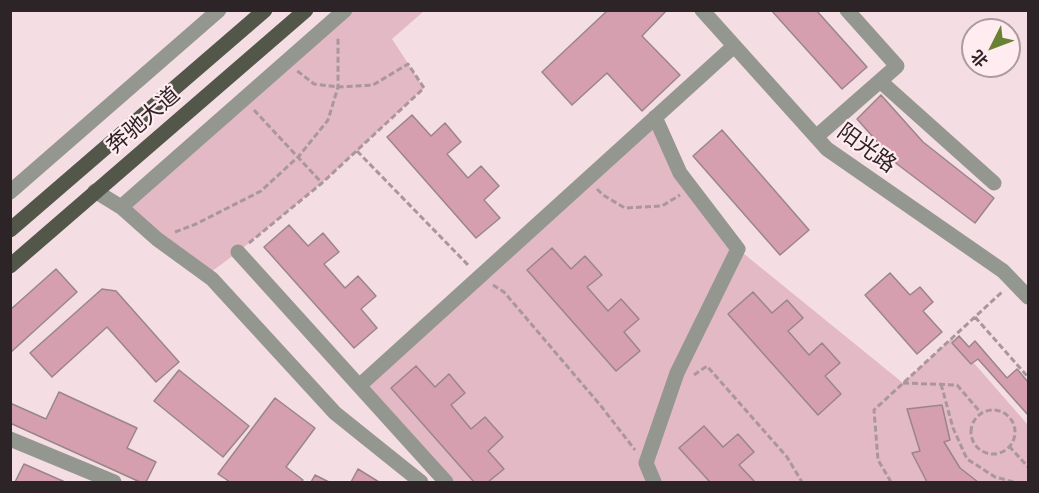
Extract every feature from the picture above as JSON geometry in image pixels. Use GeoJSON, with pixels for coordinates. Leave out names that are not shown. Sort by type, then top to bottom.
{"type":"FeatureCollection","features":[{"type":"Feature","properties":{"kind":"main road","name":"奔驰大道"},"geometry":{"type":"LineString","coordinates":[[10,230],[265,10]]}},
{"type":"Feature","properties":{"kind":"main road","name":"奔驰大道"},"geometry":{"type":"LineString","coordinates":[[10,266],[306,10]]}},
{"type":"Feature","properties":{"kind":"street"},"geometry":{"type":"LineString","coordinates":[[10,192],[219,10]]}},
{"type":"Feature","properties":{"kind":"street","name":"阳光路"},"geometry":{"type":"LineString","coordinates":[[702,10],[827,149],[1003,271],[1029,297]]}},
{"type":"Feature","properties":{"kind":"street"},"geometry":{"type":"LineString","coordinates":[[816,137],[897,66],[847,10]]}},
{"type":"Feature","properties":{"kind":"street"},"geometry":{"type":"LineString","coordinates":[[121,207],[341,14]]}},
{"type":"Feature","properties":{"kind":"street"},"geometry":{"type":"LineString","coordinates":[[359,386],[734,46]]}},
{"type":"Feature","properties":{"kind":"street"},"geometry":{"type":"LineString","coordinates":[[880,81],[994,183]]}},
{"type":"Feature","properties":{"kind":"street"},"geometry":{"type":"LineString","coordinates":[[654,483],[646,463],[677,373],[738,249],[680,173],[655,117]]}},
{"type":"Feature","properties":{"kind":"street"},"geometry":{"type":"LineString","coordinates":[[95,191],[121,207],[157,239],[212,279],[335,412],[421,483]]}},
{"type":"Feature","properties":{"kind":"street"},"geometry":{"type":"LineString","coordinates":[[238,252],[446,483]]}},
{"type":"Feature","properties":{"kind":"street"},"geometry":{"type":"LineString","coordinates":[[10,440],[114,483]]}},
{"type":"Feature","properties":{"kind":"path"},"geometry":{"type":"LineString","coordinates":[[157,239],[196,224],[261,191],[298,156],[328,120],[338,87],[341,14]]}},
{"type":"Feature","properties":{"kind":"path"},"geometry":{"type":"LineString","coordinates":[[238,252],[322,183],[424,88],[408,64],[373,85],[338,87],[314,84],[285,62]]}},
{"type":"Feature","properties":{"kind":"path"},"geometry":{"type":"LineString","coordinates":[[244,99],[322,183]]}},
{"type":"Feature","properties":{"kind":"path"},"geometry":{"type":"LineString","coordinates":[[357,151],[480,277],[504,292],[646,463]]}},
{"type":"Feature","properties":{"kind":"path"},"geometry":{"type":"LineString","coordinates":[[588,178],[603,195],[625,208],[662,206],[692,188]]}},
{"type":"Feature","properties":{"kind":"path"},"geometry":{"type":"LineString","coordinates":[[891,483],[878,460],[874,410],[1014,281]]}},
{"type":"Feature","properties":{"kind":"path"},"geometry":{"type":"LineString","coordinates":[[975,317],[1029,377]]}},
{"type":"Feature","properties":{"kind":"path"},"geometry":{"type":"LineString","coordinates":[[670,393],[707,366],[787,457],[802,483]]}},
{"type":"Feature","properties":{"kind":"path"},"geometry":{"type":"LineString","coordinates":[[903,383],[957,385],[981,413]]}},
{"type":"Feature","properties":{"kind":"path"},"geometry":{"type":"LineString","coordinates":[[941,384],[953,428],[967,459],[995,477],[1014,483]]}},
{"type":"Feature","properties":{"kind":"path"},"geometry":{"type":"LineString","coordinates":[[994,410],[1007,415],[1015,434],[1009,446],[996,453],[982,450],[977,445],[972,432],[973,425],[981,413],[994,410]]}},
{"type":"Feature","properties":{"kind":"path"},"geometry":{"type":"LineString","coordinates":[[1009,446],[1029,467]]}},
{"type":"Feature","properties":{"kind":"shaded area"},"geometry":{"type":"Polygon","coordinates":[[[345,11],[424,11],[392,39],[424,88],[322,183],[207,275],[121,207],[345,11]]]}},
{"type":"Feature","properties":{"kind":"shaded area"},"geometry":{"type":"Polygon","coordinates":[[[655,117],[680,173],[738,249],[903,383],[952,338],[1028,425],[1028,482],[446,482],[359,386],[655,117]]]}},
{"type":"Feature","properties":{"kind":"building"},"geometry":{"type":"Polygon","coordinates":[[[608,10],[667,10],[642,36],[680,75],[642,111],[607,73],[572,105],[542,72],[608,10]]]}},
{"type":"Feature","properties":{"kind":"building"},"geometry":{"type":"Polygon","coordinates":[[[771,10],[816,10],[867,67],[842,89],[771,10]]]}},
{"type":"Feature","properties":{"kind":"building"},"geometry":{"type":"Polygon","coordinates":[[[881,95],[923,142],[994,198],[975,223],[897,164],[857,119],[881,95]]]}},
{"type":"Feature","properties":{"kind":"building"},"geometry":{"type":"Polygon","coordinates":[[[412,115],[431,136],[445,123],[461,142],[447,154],[468,178],[481,166],[499,186],[484,200],[500,218],[476,238],[387,137],[412,115]]]}},
{"type":"Feature","properties":{"kind":"building"},"geometry":{"type":"Polygon","coordinates":[[[722,130],[809,230],[780,255],[693,156],[722,130]]]}},
{"type":"Feature","properties":{"kind":"building"},"geometry":{"type":"Polygon","coordinates":[[[289,225],[308,246],[323,233],[339,252],[324,264],[345,288],[358,276],[376,296],[361,309],[377,328],[354,348],[264,247],[289,225]]]}},
{"type":"Feature","properties":{"kind":"building"},"geometry":{"type":"Polygon","coordinates":[[[552,248],[571,269],[585,256],[602,275],[587,287],[608,311],[621,299],[639,319],[624,332],[640,351],[616,371],[527,270],[552,248]]]}},
{"type":"Feature","properties":{"kind":"building"},"geometry":{"type":"Polygon","coordinates":[[[56,269],[77,292],[10,353],[10,310],[56,269]]]}},
{"type":"Feature","properties":{"kind":"building"},"geometry":{"type":"Polygon","coordinates":[[[890,273],[910,295],[920,287],[933,302],[923,311],[942,332],[917,354],[865,295],[890,273]]]}},
{"type":"Feature","properties":{"kind":"building"},"geometry":{"type":"Polygon","coordinates":[[[102,289],[116,291],[179,362],[156,382],[107,327],[52,377],[30,353],[102,289]]]}},
{"type":"Feature","properties":{"kind":"building"},"geometry":{"type":"Polygon","coordinates":[[[753,292],[772,313],[787,300],[803,318],[788,331],[809,355],[822,343],[840,363],[825,376],[841,394],[818,415],[728,314],[753,292]]]}},
{"type":"Feature","properties":{"kind":"building"},"geometry":{"type":"Polygon","coordinates":[[[959,336],[969,347],[975,341],[1007,378],[1017,369],[1028,382],[1028,415],[978,359],[971,364],[952,343],[959,336]]]}},
{"type":"Feature","properties":{"kind":"building"},"geometry":{"type":"Polygon","coordinates":[[[416,366],[435,387],[449,374],[465,393],[451,405],[471,429],[485,417],[503,437],[488,451],[504,469],[488,482],[474,482],[391,388],[416,366]]]}},
{"type":"Feature","properties":{"kind":"building"},"geometry":{"type":"Polygon","coordinates":[[[179,370],[249,426],[223,457],[154,401],[179,370]]]}},
{"type":"Feature","properties":{"kind":"building"},"geometry":{"type":"Polygon","coordinates":[[[59,392],[137,428],[127,448],[156,462],[146,482],[140,482],[10,423],[10,403],[46,419],[59,392]]]}},
{"type":"Feature","properties":{"kind":"building"},"geometry":{"type":"Polygon","coordinates":[[[275,398],[315,428],[286,467],[303,480],[301,482],[230,482],[218,474],[275,398]]]}},
{"type":"Feature","properties":{"kind":"building"},"geometry":{"type":"Polygon","coordinates":[[[942,405],[950,440],[944,442],[960,468],[978,482],[927,482],[912,453],[920,451],[907,409],[942,405]]]}},
{"type":"Feature","properties":{"kind":"building"},"geometry":{"type":"Polygon","coordinates":[[[704,426],[723,447],[738,434],[754,452],[739,465],[755,482],[710,482],[679,448],[704,426]]]}},
{"type":"Feature","properties":{"kind":"building"},"geometry":{"type":"Polygon","coordinates":[[[24,464],[65,482],[15,482],[24,464]]]}},
{"type":"Feature","properties":{"kind":"building"},"geometry":{"type":"Polygon","coordinates":[[[358,469],[379,482],[351,482],[358,469]]]}},
{"type":"Feature","properties":{"kind":"building"},"geometry":{"type":"Polygon","coordinates":[[[315,475],[329,482],[311,482],[315,475]]]}}]}
